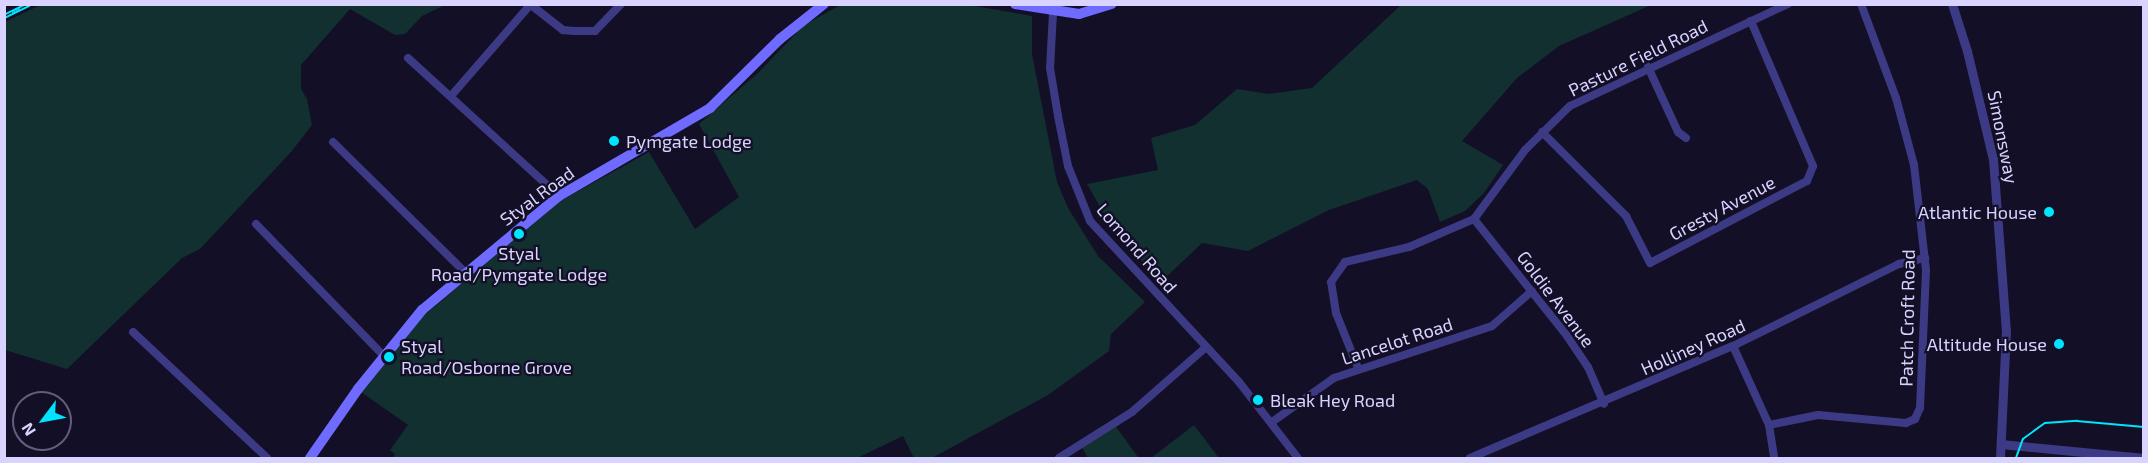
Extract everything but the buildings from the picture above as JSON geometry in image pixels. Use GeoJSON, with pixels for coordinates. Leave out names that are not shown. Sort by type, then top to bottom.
{"type":"FeatureCollection","features":[{"type":"Feature","properties":{"kind":"main road","name":"Styal Road"},"geometry":{"type":"LineString","coordinates":[[310,459],[383,355],[422,310],[559,196],[710,108],[780,39],[824,4]]}},
{"type":"Feature","properties":{"kind":"main road"},"geometry":{"type":"LineString","coordinates":[[1015,4],[1053,13],[1079,14],[1112,4]]}},
{"type":"Feature","properties":{"kind":"street"},"geometry":{"type":"LineString","coordinates":[[451,96],[531,5],[563,30],[595,31],[621,4]]}},
{"type":"Feature","properties":{"kind":"street","name":"Pasture Field Road"},"geometry":{"type":"LineString","coordinates":[[1358,368],[1336,313],[1331,282],[1345,262],[1408,247],[1474,219],[1542,132],[1570,106],[1648,67],[1788,4]]}},
{"type":"Feature","properties":{"kind":"street","name":"Patch Croft Road"},"geometry":{"type":"LineString","coordinates":[[1769,425],[1818,415],[1906,423],[1915,419],[1925,360],[1925,258],[1914,165],[1896,98],[1861,4]]}},
{"type":"Feature","properties":{"kind":"street","name":"Simonsway"},"geometry":{"type":"LineString","coordinates":[[1952,4],[1967,51],[1993,159],[2006,330],[2000,459]]}},
{"type":"Feature","properties":{"kind":"street","name":"Lomond Road"},"geometry":{"type":"LineString","coordinates":[[1053,13],[1050,68],[1068,166],[1083,206],[1113,249],[1272,422],[1298,459]]}},
{"type":"Feature","properties":{"kind":"street","name":"Gresty Avenue"},"geometry":{"type":"LineString","coordinates":[[1542,132],[1626,216],[1650,263],[1807,181],[1813,166],[1751,21]]}},
{"type":"Feature","properties":{"kind":"street"},"geometry":{"type":"LineString","coordinates":[[408,58],[559,196]]}},
{"type":"Feature","properties":{"kind":"street"},"geometry":{"type":"LineString","coordinates":[[1648,67],[1678,132],[1686,138]]}},
{"type":"Feature","properties":{"kind":"street"},"geometry":{"type":"LineString","coordinates":[[333,142],[466,273]]}},
{"type":"Feature","properties":{"kind":"street","name":"Goldie Avenue"},"geometry":{"type":"LineString","coordinates":[[1474,219],[1532,291],[1588,367],[1604,404]]}},
{"type":"Feature","properties":{"kind":"street"},"geometry":{"type":"LineString","coordinates":[[256,224],[383,355]]}},
{"type":"Feature","properties":{"kind":"street","name":"Holliney Road"},"geometry":{"type":"LineString","coordinates":[[1470,459],[1488,455],[1733,346],[1899,264],[1925,258]]}},
{"type":"Feature","properties":{"kind":"street","name":"Lancelot Road"},"geometry":{"type":"LineString","coordinates":[[1272,422],[1334,378],[1358,368],[1492,326],[1532,291]]}},
{"type":"Feature","properties":{"kind":"street"},"geometry":{"type":"LineString","coordinates":[[133,332],[267,459]]}},
{"type":"Feature","properties":{"kind":"street"},"geometry":{"type":"LineString","coordinates":[[1733,346],[1769,425],[1773,459]]}},
{"type":"Feature","properties":{"kind":"street"},"geometry":{"type":"LineString","coordinates":[[1059,459],[1132,412],[1205,348]]}},
{"type":"Feature","properties":{"kind":"street"},"geometry":{"type":"LineString","coordinates":[[2001,444],[2144,458]]}},
{"type":"Feature","properties":{"kind":"green space"},"geometry":{"type":"Polygon","coordinates":[[[42,4],[445,5],[422,16],[405,34],[395,35],[350,9],[301,65],[301,89],[307,99],[312,125],[291,152],[200,249],[182,258],[67,369],[5,350],[5,22],[42,4]]]}},
{"type":"Feature","properties":{"kind":"green space"},"geometry":{"type":"Polygon","coordinates":[[[840,5],[969,5],[1032,16],[1032,54],[1057,182],[1068,208],[1098,256],[1145,302],[1111,334],[1109,351],[1048,395],[932,458],[914,458],[903,436],[857,458],[393,458],[395,454],[390,450],[408,425],[361,392],[421,318],[562,200],[649,152],[695,229],[739,197],[699,124],[758,73],[803,26],[840,5]]]}},
{"type":"Feature","properties":{"kind":"green space"},"geometry":{"type":"Polygon","coordinates":[[[1401,5],[1651,5],[1559,46],[1517,78],[1462,141],[1503,165],[1484,193],[1465,211],[1440,222],[1428,189],[1417,180],[1329,210],[1248,251],[1202,243],[1161,282],[1112,228],[1087,184],[1158,170],[1151,138],[1195,125],[1237,89],[1269,94],[1312,88],[1401,5]]]}},
{"type":"Feature","properties":{"kind":"green space"},"geometry":{"type":"Polygon","coordinates":[[[1114,424],[1138,457],[1142,458],[1088,458],[1081,446],[1114,424]]]}},
{"type":"Feature","properties":{"kind":"green space"},"geometry":{"type":"Polygon","coordinates":[[[1194,425],[1219,458],[1151,458],[1194,425]]]}},
{"type":"Feature","properties":{"kind":"tram line"},"geometry":{"type":"LineString","coordinates":[[2016,458],[2023,439],[2045,423],[2077,421],[2144,427]]}},
{"type":"Feature","properties":{"kind":"railway"},"geometry":{"type":"LineString","coordinates":[[4,16],[29,4]]}},
{"type":"Feature","properties":{"kind":"place","name":"Pymgate Lodge"},"geometry":{"type":"Point","coordinates":[614,141]}},
{"type":"Feature","properties":{"kind":"place","name":"Atlantic House"},"geometry":{"type":"Point","coordinates":[2049,212]}},
{"type":"Feature","properties":{"kind":"place","name":"Styal Road/Pymgate Lodge"},"geometry":{"type":"Point","coordinates":[519,234]}},
{"type":"Feature","properties":{"kind":"place","name":"Altitude House"},"geometry":{"type":"Point","coordinates":[2059,344]}},
{"type":"Feature","properties":{"kind":"place","name":"Styal Road/Osborne Grove"},"geometry":{"type":"Point","coordinates":[389,357]}},
{"type":"Feature","properties":{"kind":"place","name":"Bleak Hey Road"},"geometry":{"type":"Point","coordinates":[1258,400]}}]}
